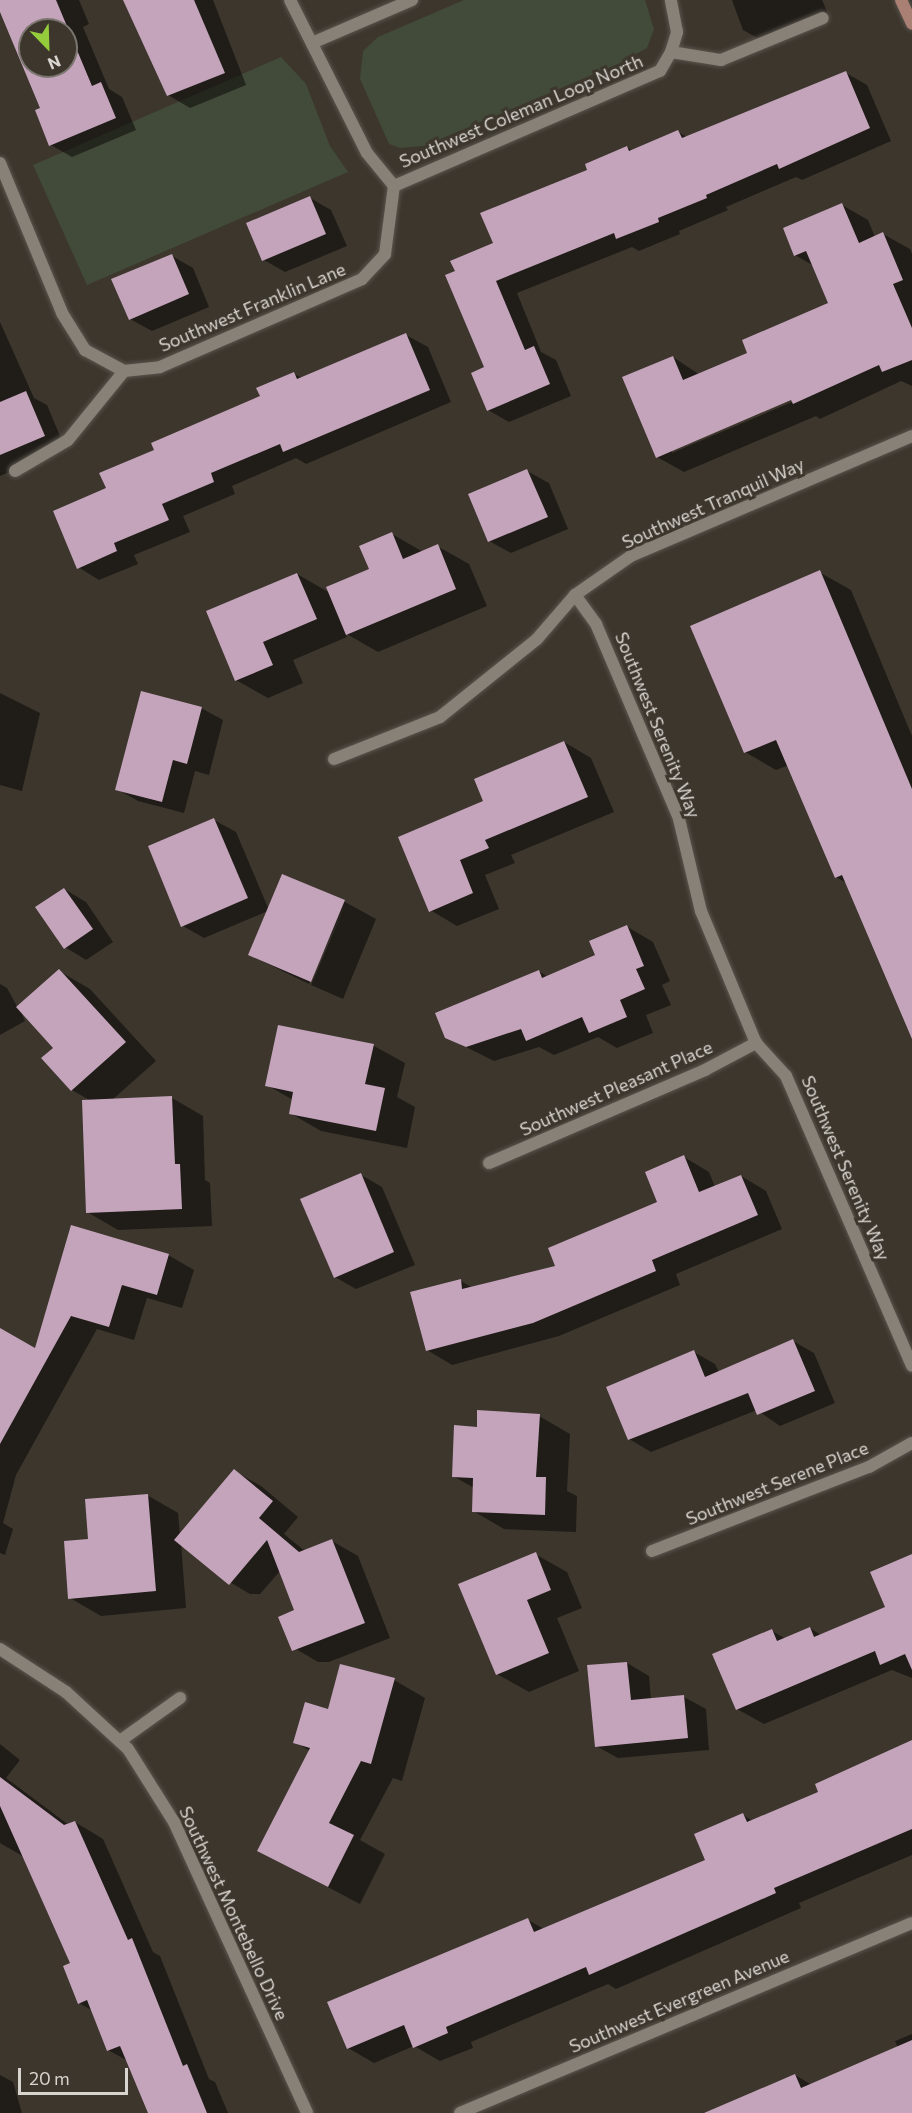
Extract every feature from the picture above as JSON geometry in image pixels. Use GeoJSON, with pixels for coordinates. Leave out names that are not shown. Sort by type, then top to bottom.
{"type":"FeatureCollection","features":[{"type":"Feature","properties":{"kind":"street"},"geometry":{"type":"LineString","coordinates":[[290,0],[367,153],[394,186]]}},
{"type":"Feature","properties":{"kind":"street"},"geometry":{"type":"LineString","coordinates":[[312,43],[412,0]]}},
{"type":"Feature","properties":{"kind":"street"},"geometry":{"type":"LineString","coordinates":[[671,0],[676,32],[671,52],[721,60],[823,18]]}},
{"type":"Feature","properties":{"kind":"street"},"geometry":{"type":"LineString","coordinates":[[901,0],[912,24]]}},
{"type":"Feature","properties":{"kind":"street","name":"Southwest Coleman Loop North"},"geometry":{"type":"LineString","coordinates":[[394,186],[638,82],[660,71],[671,52]]}},
{"type":"Feature","properties":{"kind":"street"},"geometry":{"type":"LineString","coordinates":[[0,163],[62,313],[85,350],[124,371],[68,440],[15,471]]}},
{"type":"Feature","properties":{"kind":"street","name":"Southwest Franklin Lane"},"geometry":{"type":"LineString","coordinates":[[124,371],[160,367],[362,279],[385,254],[394,186]]}},
{"type":"Feature","properties":{"kind":"street","name":"Southwest Tranquil Way"},"geometry":{"type":"LineString","coordinates":[[334,759],[440,717],[537,639],[575,595],[631,556],[912,436]]}},
{"type":"Feature","properties":{"kind":"street","name":"Southwest Serenity Way"},"geometry":{"type":"LineString","coordinates":[[575,595],[596,624],[679,819],[701,911],[756,1043],[786,1076],[912,1366]]}},
{"type":"Feature","properties":{"kind":"street","name":"Southwest Pleasant Place"},"geometry":{"type":"LineString","coordinates":[[489,1163],[705,1071],[756,1043]]}},
{"type":"Feature","properties":{"kind":"street","name":"Southwest Serene Place"},"geometry":{"type":"LineString","coordinates":[[652,1551],[869,1467],[912,1443]]}},
{"type":"Feature","properties":{"kind":"street","name":"Southwest Montebello Drive"},"geometry":{"type":"LineString","coordinates":[[0,1649],[66,1692],[120,1742],[174,1822],[307,2113]]}},
{"type":"Feature","properties":{"kind":"street"},"geometry":{"type":"LineString","coordinates":[[120,1742],[180,1698]]}},
{"type":"Feature","properties":{"kind":"street","name":"Southwest Evergreen Avenue"},"geometry":{"type":"LineString","coordinates":[[460,2113],[912,1923]]}},
{"type":"Feature","properties":{"kind":"green space"},"geometry":{"type":"Polygon","coordinates":[[[464,0],[645,0],[654,29],[647,48],[618,64],[424,146],[400,148],[389,144],[360,79],[363,51],[378,37],[464,0]]]}},
{"type":"Feature","properties":{"kind":"green space"},"geometry":{"type":"Polygon","coordinates":[[[281,57],[306,84],[330,146],[348,172],[87,285],[33,165],[281,57]]]}},
{"type":"Feature","properties":{"kind":"building"},"geometry":{"type":"Polygon","coordinates":[[[0,0],[56,0],[64,18],[18,18],[18,55],[0,12],[0,0]]]}},
{"type":"Feature","properties":{"kind":"building"},"geometry":{"type":"Polygon","coordinates":[[[123,0],[194,0],[225,73],[167,96],[123,0]]]}},
{"type":"Feature","properties":{"kind":"building"},"geometry":{"type":"Polygon","coordinates":[[[78,53],[92,86],[101,82],[116,118],[49,146],[35,110],[40,108],[28,78],[78,78],[78,53]]]}},
{"type":"Feature","properties":{"kind":"building"},"geometry":{"type":"Polygon","coordinates":[[[846,71],[870,128],[779,169],[777,164],[706,195],[707,198],[658,218],[659,222],[616,239],[614,233],[496,281],[525,350],[534,346],[550,384],[487,411],[471,373],[484,367],[445,275],[455,271],[450,261],[493,243],[480,213],[587,170],[585,164],[627,146],[629,151],[678,130],[682,138],[846,71]]]}},
{"type":"Feature","properties":{"kind":"building"},"geometry":{"type":"Polygon","coordinates":[[[310,196],[326,234],[262,261],[246,223],[310,196]]]}},
{"type":"Feature","properties":{"kind":"building"},"geometry":{"type":"Polygon","coordinates":[[[842,203],[859,243],[883,232],[903,280],[893,284],[912,328],[912,360],[882,372],[879,365],[793,404],[791,400],[656,458],[622,377],[673,356],[683,380],[747,353],[742,340],[828,303],[806,251],[794,256],[783,228],[842,203]]]}},
{"type":"Feature","properties":{"kind":"building"},"geometry":{"type":"Polygon","coordinates":[[[172,254],[189,294],[129,320],[111,279],[172,254]]]}},
{"type":"Feature","properties":{"kind":"building"},"geometry":{"type":"Polygon","coordinates":[[[406,333],[430,390],[283,452],[280,444],[211,473],[214,482],[162,504],[169,520],[114,543],[117,551],[77,569],[53,511],[106,488],[99,473],[154,450],[151,443],[260,396],[256,388],[294,372],[297,379],[406,333]]]}},
{"type":"Feature","properties":{"kind":"building"},"geometry":{"type":"Polygon","coordinates":[[[26,391],[45,436],[0,455],[0,402],[26,391]]]}},
{"type":"Feature","properties":{"kind":"building"},"geometry":{"type":"Polygon","coordinates":[[[527,469],[548,517],[488,542],[468,494],[527,469]]]}},
{"type":"Feature","properties":{"kind":"building"},"geometry":{"type":"Polygon","coordinates":[[[392,532],[403,559],[438,544],[456,589],[346,635],[326,587],[369,569],[359,546],[392,532]]]}},
{"type":"Feature","properties":{"kind":"building"},"geometry":{"type":"Polygon","coordinates":[[[820,570],[912,789],[912,1039],[842,875],[835,878],[776,740],[744,753],[690,626],[820,570]]]}},
{"type":"Feature","properties":{"kind":"building"},"geometry":{"type":"Polygon","coordinates":[[[297,573],[317,619],[263,642],[273,665],[235,681],[206,611],[297,573]]]}},
{"type":"Feature","properties":{"kind":"building"},"geometry":{"type":"Polygon","coordinates":[[[141,691],[202,707],[187,764],[173,760],[162,802],[115,790],[141,691]]]}},
{"type":"Feature","properties":{"kind":"building"},"geometry":{"type":"Polygon","coordinates":[[[564,741],[588,797],[485,840],[489,848],[460,860],[473,893],[429,912],[398,837],[483,801],[474,779],[564,741]]]}},
{"type":"Feature","properties":{"kind":"building"},"geometry":{"type":"Polygon","coordinates":[[[214,818],[248,898],[181,927],[148,846],[214,818]]]}},
{"type":"Feature","properties":{"kind":"building"},"geometry":{"type":"Polygon","coordinates":[[[282,874],[345,900],[311,982],[248,955],[282,874]]]}},
{"type":"Feature","properties":{"kind":"building"},"geometry":{"type":"Polygon","coordinates":[[[64,888],[93,929],[64,949],[35,907],[64,888]]]}},
{"type":"Feature","properties":{"kind":"building"},"geometry":{"type":"Polygon","coordinates":[[[627,925],[644,966],[636,969],[645,989],[620,1000],[627,1017],[589,1033],[582,1017],[526,1041],[521,1029],[466,1047],[445,1038],[435,1013],[539,970],[542,978],[595,955],[589,941],[627,925]]]}},
{"type":"Feature","properties":{"kind":"building"},"geometry":{"type":"Polygon","coordinates":[[[59,969],[126,1042],[71,1091],[41,1058],[53,1048],[16,1007],[59,969]]]}},
{"type":"Feature","properties":{"kind":"building"},"geometry":{"type":"Polygon","coordinates":[[[278,1025],[374,1044],[365,1084],[385,1088],[376,1131],[289,1114],[293,1092],[265,1086],[278,1025]]]}},
{"type":"Feature","properties":{"kind":"building"},"geometry":{"type":"Polygon","coordinates":[[[172,1096],[175,1164],[180,1164],[182,1209],[86,1213],[82,1100],[172,1096]]]}},
{"type":"Feature","properties":{"kind":"building"},"geometry":{"type":"Polygon","coordinates":[[[684,1155],[699,1192],[741,1175],[758,1215],[652,1260],[656,1271],[533,1323],[426,1351],[410,1292],[461,1279],[462,1289],[555,1266],[548,1248],[657,1202],[645,1172],[684,1155]]]}},
{"type":"Feature","properties":{"kind":"building"},"geometry":{"type":"Polygon","coordinates":[[[361,1173],[394,1252],[334,1278],[300,1199],[361,1173]]]}},
{"type":"Feature","properties":{"kind":"building"},"geometry":{"type":"Polygon","coordinates":[[[71,1225],[169,1254],[157,1295],[122,1285],[109,1327],[71,1316],[0,1444],[0,1328],[35,1348],[71,1225]]]}},
{"type":"Feature","properties":{"kind":"building"},"geometry":{"type":"Polygon","coordinates":[[[793,1339],[815,1391],[757,1415],[748,1393],[628,1440],[606,1387],[694,1350],[705,1377],[793,1339]]]}},
{"type":"Feature","properties":{"kind":"building"},"geometry":{"type":"Polygon","coordinates":[[[477,1410],[540,1414],[536,1477],[546,1477],[545,1515],[472,1512],[473,1478],[452,1477],[454,1425],[477,1427],[477,1410]]]}},
{"type":"Feature","properties":{"kind":"building"},"geometry":{"type":"Polygon","coordinates":[[[234,1469],[273,1501],[259,1518],[299,1552],[332,1539],[365,1623],[292,1651],[278,1617],[294,1610],[267,1540],[229,1585],[174,1540],[234,1469]]]}},
{"type":"Feature","properties":{"kind":"building"},"geometry":{"type":"Polygon","coordinates":[[[148,1494],[156,1591],[68,1599],[64,1541],[88,1539],[85,1499],[148,1494]]]}},
{"type":"Feature","properties":{"kind":"building"},"geometry":{"type":"Polygon","coordinates":[[[536,1552],[551,1590],[527,1600],[549,1653],[496,1675],[458,1584],[536,1552]]]}},
{"type":"Feature","properties":{"kind":"building"},"geometry":{"type":"Polygon","coordinates":[[[912,1554],[912,1670],[905,1654],[880,1665],[875,1651],[736,1710],[712,1654],[772,1629],[777,1641],[810,1627],[814,1637],[885,1607],[870,1572],[912,1554]]]}},
{"type":"Feature","properties":{"kind":"building"},"geometry":{"type":"Polygon","coordinates":[[[627,1662],[631,1700],[684,1695],[688,1738],[595,1747],[587,1665],[627,1662]]]}},
{"type":"Feature","properties":{"kind":"building"},"geometry":{"type":"Polygon","coordinates":[[[340,1664],[395,1678],[371,1764],[361,1761],[329,1823],[354,1835],[328,1887],[257,1851],[310,1748],[293,1743],[305,1702],[328,1709],[340,1664]]]}},
{"type":"Feature","properties":{"kind":"building"},"geometry":{"type":"Polygon","coordinates":[[[912,1740],[912,1829],[774,1888],[776,1893],[589,1975],[586,1967],[446,2027],[448,2033],[413,2048],[404,2025],[347,2049],[327,2002],[528,1918],[534,1932],[705,1860],[694,1834],[743,1813],[747,1822],[818,1792],[815,1784],[912,1740]]]}},
{"type":"Feature","properties":{"kind":"building"},"geometry":{"type":"Polygon","coordinates":[[[0,1777],[64,1825],[75,1821],[128,1940],[132,1938],[183,2066],[187,2064],[207,2113],[148,2113],[120,2046],[107,2051],[87,2000],[78,2004],[63,1966],[70,1963],[0,1806],[0,1777]]]}},
{"type":"Feature","properties":{"kind":"building"},"geometry":{"type":"Polygon","coordinates":[[[912,2040],[912,2113],[704,2113],[795,2074],[801,2088],[912,2040]]]}}]}
